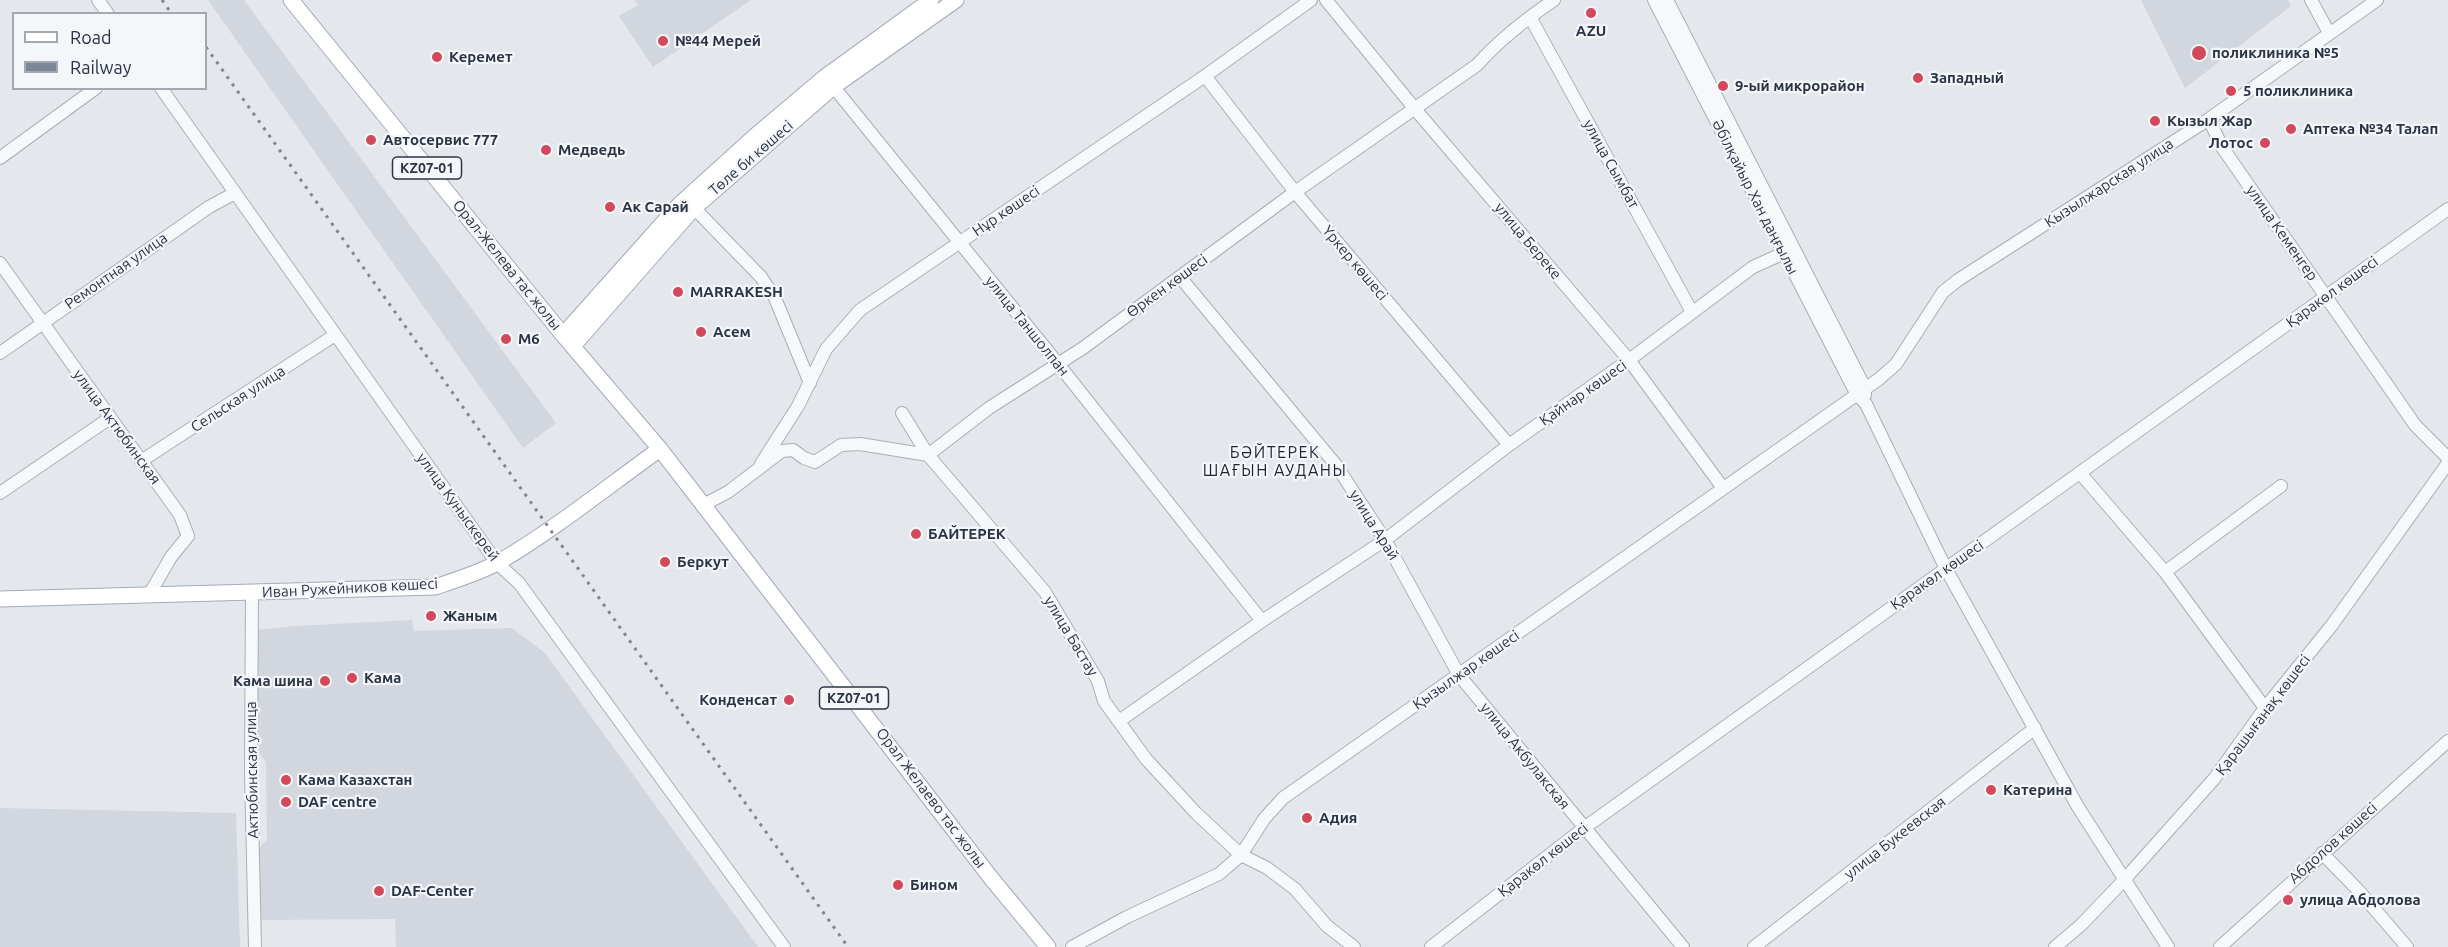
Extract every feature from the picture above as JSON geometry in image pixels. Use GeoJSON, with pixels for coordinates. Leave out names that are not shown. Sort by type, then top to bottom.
{"type":"FeatureCollection","features":[{"type":"Feature","properties":{"kind":"main road","name":"Орал-Желева тас жолы"},"geometry":{"type":"LineString","coordinates":[[291,0],[568,340]]}},
{"type":"Feature","properties":{"kind":"main road","name":"Төле би көшесі"},"geometry":{"type":"LineString","coordinates":[[568,340],[680,204],[754,137],[829,82],[931,0]]}},
{"type":"Feature","properties":{"kind":"main road","name":"Төле би көшесі"},"geometry":{"type":"LineString","coordinates":[[568,340],[694,208],[829,82],[956,0]]}},
{"type":"Feature","properties":{"kind":"main road","name":"KZ07-01"},"geometry":{"type":"LineString","coordinates":[[568,340],[660,449]]}},
{"type":"Feature","properties":{"kind":"main road","name":"Иван Ружейников көшесі"},"geometry":{"type":"LineString","coordinates":[[0,599],[435,587],[497,563],[544,533],[660,449]]}},
{"type":"Feature","properties":{"kind":"main road","name":"Орал Желаево тас жолы"},"geometry":{"type":"LineString","coordinates":[[660,449],[991,878],[1048,947]]}},
{"type":"Feature","properties":{"kind":"street","name":"Нұр көшесі"},"geometry":{"type":"LineString","coordinates":[[756,472],[810,383],[826,350],[860,310],[1205,76],[1311,0]]}},
{"type":"Feature","properties":{"kind":"street","name":"улица Береке"},"geometry":{"type":"LineString","coordinates":[[1326,0],[1415,109],[1629,360],[1723,488]]}},
{"type":"Feature","properties":{"kind":"street","name":"Өркен көшесі"},"geometry":{"type":"LineString","coordinates":[[928,454],[989,408],[1059,365],[1295,192],[1477,65],[1493,47],[1554,0]]}},
{"type":"Feature","properties":{"kind":"street","name":"Әбілқайыр Хан даңғылы"},"geometry":{"type":"LineString","coordinates":[[1654,0],[1784,253],[1860,391]]}},
{"type":"Feature","properties":{"kind":"street","name":"Әбілқайыр Хан даңғылы"},"geometry":{"type":"LineString","coordinates":[[1667,0],[1860,391]]}},
{"type":"Feature","properties":{"kind":"street"},"geometry":{"type":"LineString","coordinates":[[2311,0],[2329,33]]}},
{"type":"Feature","properties":{"kind":"street","name":"Кызылжарская улица"},"geometry":{"type":"LineString","coordinates":[[1860,391],[1896,364],[1943,292],[1958,280],[2209,119],[2377,0]]}},
{"type":"Feature","properties":{"kind":"street","name":"улица Сымбат"},"geometry":{"type":"LineString","coordinates":[[1530,17],[1692,312]]}},
{"type":"Feature","properties":{"kind":"street","name":"Үркер көшесі"},"geometry":{"type":"LineString","coordinates":[[1205,76],[1295,192],[1509,445]]}},
{"type":"Feature","properties":{"kind":"street","name":"улица Таншолпан"},"geometry":{"type":"LineString","coordinates":[[829,82],[1059,365],[1262,621]]}},
{"type":"Feature","properties":{"kind":"street"},"geometry":{"type":"LineString","coordinates":[[0,158],[93,90]]}},
{"type":"Feature","properties":{"kind":"street","name":"улица Куныскерей"},"geometry":{"type":"LineString","coordinates":[[162,90],[497,563],[519,583],[784,947]]}},
{"type":"Feature","properties":{"kind":"street","name":"улица Кеменгер"},"geometry":{"type":"LineString","coordinates":[[2209,119],[2222,147],[2415,425],[2448,458]]}},
{"type":"Feature","properties":{"kind":"street","name":"Ремонтная улица"},"geometry":{"type":"LineString","coordinates":[[0,353],[209,207],[235,193]]}},
{"type":"Feature","properties":{"kind":"street"},"geometry":{"type":"LineString","coordinates":[[694,208],[761,277],[775,298],[810,383]]}},
{"type":"Feature","properties":{"kind":"street","name":"Қаракөл көшесі"},"geometry":{"type":"LineString","coordinates":[[1431,947],[1584,828],[2448,209]]}},
{"type":"Feature","properties":{"kind":"street","name":"Қайнар көшесі"},"geometry":{"type":"LineString","coordinates":[[1119,721],[1262,621],[1385,540],[1509,445],[1629,360],[1753,267],[1784,253]]}},
{"type":"Feature","properties":{"kind":"street","name":"улица Актюбинская"},"geometry":{"type":"LineString","coordinates":[[0,263],[180,515],[188,536],[171,557],[149,595]]}},
{"type":"Feature","properties":{"kind":"street","name":"улица Арай"},"geometry":{"type":"LineString","coordinates":[[1180,277],[1336,465],[1385,540],[1459,675]]}},
{"type":"Feature","properties":{"kind":"street","name":"Сельская улица"},"geometry":{"type":"LineString","coordinates":[[141,461],[335,335]]}},
{"type":"Feature","properties":{"kind":"street"},"geometry":{"type":"LineString","coordinates":[[1860,391],[1946,569],[2078,807],[2168,947]]}},
{"type":"Feature","properties":{"kind":"street","name":"Қызылжар көшесі"},"geometry":{"type":"LineString","coordinates":[[1072,947],[1127,917],[1219,874],[1241,855],[1264,819],[1283,798],[1860,391]]}},
{"type":"Feature","properties":{"kind":"street","name":"улица Бастау"},"geometry":{"type":"LineString","coordinates":[[902,413],[928,454],[1045,592],[1098,681],[1104,701],[1146,759],[1196,813],[1241,855],[1267,868],[1295,890],[1328,926],[1354,947]]}},
{"type":"Feature","properties":{"kind":"street"},"geometry":{"type":"LineString","coordinates":[[0,493],[110,418]]}},
{"type":"Feature","properties":{"kind":"street"},"geometry":{"type":"LineString","coordinates":[[703,505],[728,492],[782,451],[793,450],[804,459],[815,462],[841,445],[860,444],[928,454]]}},
{"type":"Feature","properties":{"kind":"street","name":"Қарашығанақ көшесі"},"geometry":{"type":"LineString","coordinates":[[2055,947],[2081,926],[2214,779],[2265,708],[2332,625],[2448,463]]}},
{"type":"Feature","properties":{"kind":"street"},"geometry":{"type":"LineString","coordinates":[[2080,473],[2165,572],[2265,708]]}},
{"type":"Feature","properties":{"kind":"street"},"geometry":{"type":"LineString","coordinates":[[2165,572],[2281,486]]}},
{"type":"Feature","properties":{"kind":"street","name":"Актюбинская улица"},"geometry":{"type":"LineString","coordinates":[[252,592],[251,771],[255,947]]}},
{"type":"Feature","properties":{"kind":"street","name":"улица Акбулакская"},"geometry":{"type":"LineString","coordinates":[[1459,675],[1683,947]]}},
{"type":"Feature","properties":{"kind":"street","name":"улица Букеевская"},"geometry":{"type":"LineString","coordinates":[[1754,947],[2035,728]]}},
{"type":"Feature","properties":{"kind":"street","name":"Абдолов көшесі"},"geometry":{"type":"LineString","coordinates":[[2220,947],[2448,741]]}},
{"type":"Feature","properties":{"kind":"street"},"geometry":{"type":"LineString","coordinates":[[2322,853],[2359,891],[2407,947]]}},
{"type":"Feature","properties":{"kind":"shaded area"},"geometry":{"type":"Polygon","coordinates":[[[208,0],[244,0],[556,423],[523,448],[208,0]]]}},
{"type":"Feature","properties":{"kind":"shaded area","name":"№44 Мерей"},"geometry":{"type":"Polygon","coordinates":[[[635,0],[751,0],[653,67],[619,16],[638,5],[635,0]]]}},
{"type":"Feature","properties":{"kind":"shaded area","name":"поликлиника №5"},"geometry":{"type":"Polygon","coordinates":[[[2141,0],[2288,0],[2291,6],[2185,88],[2141,0]]]}},
{"type":"Feature","properties":{"kind":"shaded area"},"geometry":{"type":"Polygon","coordinates":[[[412,620],[414,631],[512,628],[545,653],[758,947],[396,947],[395,919],[259,920],[259,848],[267,840],[266,762],[257,750],[258,630],[412,620]]]}},
{"type":"Feature","properties":{"kind":"shaded area"},"geometry":{"type":"Polygon","coordinates":[[[0,808],[236,813],[240,947],[0,947],[0,808]]]}},
{"type":"Feature","properties":{"kind":"railway"},"geometry":{"type":"LineString","coordinates":[[162,0],[171,12]]}},
{"type":"Feature","properties":{"kind":"railway"},"geometry":{"type":"LineString","coordinates":[[207,48],[848,947]]}},
{"type":"Feature","properties":{"kind":"place","name":"AZU"},"geometry":{"type":"Point","coordinates":[1591,13]}},
{"type":"Feature","properties":{"kind":"place","name":"№44 Мерей"},"geometry":{"type":"Point","coordinates":[663,41]}},
{"type":"Feature","properties":{"kind":"place","name":"поликлиника №5"},"geometry":{"type":"Point","coordinates":[2199,53]}},
{"type":"Feature","properties":{"kind":"place","name":"Керемет"},"geometry":{"type":"Point","coordinates":[437,57]}},
{"type":"Feature","properties":{"kind":"place","name":"Западный"},"geometry":{"type":"Point","coordinates":[1918,78]}},
{"type":"Feature","properties":{"kind":"place","name":"9-ый микрорайон"},"geometry":{"type":"Point","coordinates":[1723,86]}},
{"type":"Feature","properties":{"kind":"place","name":"5 поликлиника"},"geometry":{"type":"Point","coordinates":[2231,91]}},
{"type":"Feature","properties":{"kind":"place","name":"Кызыл Жар"},"geometry":{"type":"Point","coordinates":[2155,121]}},
{"type":"Feature","properties":{"kind":"place","name":"Аптека №34 Талап"},"geometry":{"type":"Point","coordinates":[2291,129]}},
{"type":"Feature","properties":{"kind":"place","name":"Автосервис 777"},"geometry":{"type":"Point","coordinates":[371,140]}},
{"type":"Feature","properties":{"kind":"place","name":"Лотос"},"geometry":{"type":"Point","coordinates":[2265,143]}},
{"type":"Feature","properties":{"kind":"place","name":"Медведь"},"geometry":{"type":"Point","coordinates":[546,150]}},
{"type":"Feature","properties":{"kind":"place","name":"Ак Сарай"},"geometry":{"type":"Point","coordinates":[610,207]}},
{"type":"Feature","properties":{"kind":"place","name":"MARRAKESH"},"geometry":{"type":"Point","coordinates":[678,292]}},
{"type":"Feature","properties":{"kind":"place","name":"Асем"},"geometry":{"type":"Point","coordinates":[701,332]}},
{"type":"Feature","properties":{"kind":"place","name":"М6"},"geometry":{"type":"Point","coordinates":[506,339]}},
{"type":"Feature","properties":{"kind":"place","name":"БАЙТЕРЕК"},"geometry":{"type":"Point","coordinates":[916,534]}},
{"type":"Feature","properties":{"kind":"place","name":"Беркут"},"geometry":{"type":"Point","coordinates":[665,562]}},
{"type":"Feature","properties":{"kind":"place","name":"Жаным"},"geometry":{"type":"Point","coordinates":[431,616]}},
{"type":"Feature","properties":{"kind":"place","name":"Кама"},"geometry":{"type":"Point","coordinates":[352,678]}},
{"type":"Feature","properties":{"kind":"place","name":"Кама шина"},"geometry":{"type":"Point","coordinates":[325,681]}},
{"type":"Feature","properties":{"kind":"place","name":"Конденсат"},"geometry":{"type":"Point","coordinates":[789,700]}},
{"type":"Feature","properties":{"kind":"place","name":"Кама Казахстан"},"geometry":{"type":"Point","coordinates":[286,780]}},
{"type":"Feature","properties":{"kind":"place","name":"Катерина"},"geometry":{"type":"Point","coordinates":[1991,790]}},
{"type":"Feature","properties":{"kind":"place","name":"DAF centre"},"geometry":{"type":"Point","coordinates":[286,802]}},
{"type":"Feature","properties":{"kind":"place","name":"Адия"},"geometry":{"type":"Point","coordinates":[1307,818]}},
{"type":"Feature","properties":{"kind":"place","name":"Бином"},"geometry":{"type":"Point","coordinates":[898,885]}},
{"type":"Feature","properties":{"kind":"place","name":"DAF-Center"},"geometry":{"type":"Point","coordinates":[379,891]}},
{"type":"Feature","properties":{"kind":"place","name":"улица Абдолова"},"geometry":{"type":"Point","coordinates":[2288,900]}},
{"type":"Feature","properties":{"kind":"district","name":"БӘЙТЕРЕК ШАҒЫН АУДАНЫ"},"geometry":{"type":"Point","coordinates":[1275,462]}}]}
